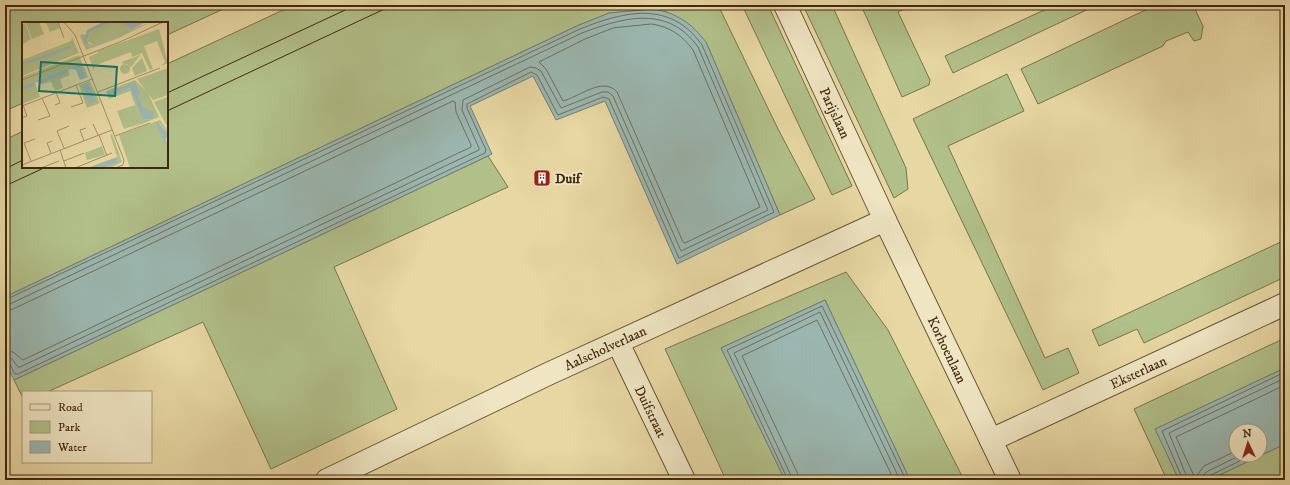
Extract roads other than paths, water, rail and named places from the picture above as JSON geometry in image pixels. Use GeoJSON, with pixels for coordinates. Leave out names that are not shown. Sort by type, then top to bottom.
{"type":"FeatureCollection","features":[{"type":"Feature","properties":{"kind":"street","name":"Parijslaan"},"geometry":{"type":"LineString","coordinates":[[785,5],[885,220]]}},
{"type":"Feature","properties":{"kind":"street","name":"Aalscholverlaan"},"geometry":{"type":"LineString","coordinates":[[327,480],[548,374],[885,220]]}},
{"type":"Feature","properties":{"kind":"street","name":"Korhoenlaan"},"geometry":{"type":"LineString","coordinates":[[885,220],[1010,480]]}},
{"type":"Feature","properties":{"kind":"street","name":"Eksterlaan"},"geometry":{"type":"LineString","coordinates":[[991,440],[1285,304]]}},
{"type":"Feature","properties":{"kind":"street","name":"Duifstraat"},"geometry":{"type":"LineString","coordinates":[[618,343],[684,480]]}},
{"type":"Feature","properties":{"kind":"water"},"geometry":{"type":"Polygon","coordinates":[[[653,9],[669,13],[683,20],[695,29],[706,42],[780,215],[677,264],[605,101],[556,120],[533,76],[470,106],[492,154],[14,380],[5,362],[5,297],[579,25],[609,13],[653,9]]]}},
{"type":"Feature","properties":{"kind":"water"},"geometry":{"type":"Polygon","coordinates":[[[825,300],[910,480],[785,480],[721,348],[825,300]]]}},
{"type":"Feature","properties":{"kind":"water"},"geometry":{"type":"Polygon","coordinates":[[[1285,368],[1285,444],[1268,452],[1268,423],[1228,423],[1228,463],[1245,463],[1209,480],[1179,480],[1155,429],[1285,368]]]}},
{"type":"Feature","properties":{"kind":"tram line"},"geometry":{"type":"LineString","coordinates":[[168,93],[356,5]]}},
{"type":"Feature","properties":{"kind":"tram line"},"geometry":{"type":"LineString","coordinates":[[168,111],[393,5]]}},
{"type":"Feature","properties":{"kind":"tram line"},"geometry":{"type":"LineString","coordinates":[[5,169],[22,160]]}},
{"type":"Feature","properties":{"kind":"tram line"},"geometry":{"type":"LineString","coordinates":[[5,186],[44,168]]}},
{"type":"Feature","properties":{"kind":"place","name":"Duif"},"geometry":{"type":"Point","coordinates":[542,178]}}]}
